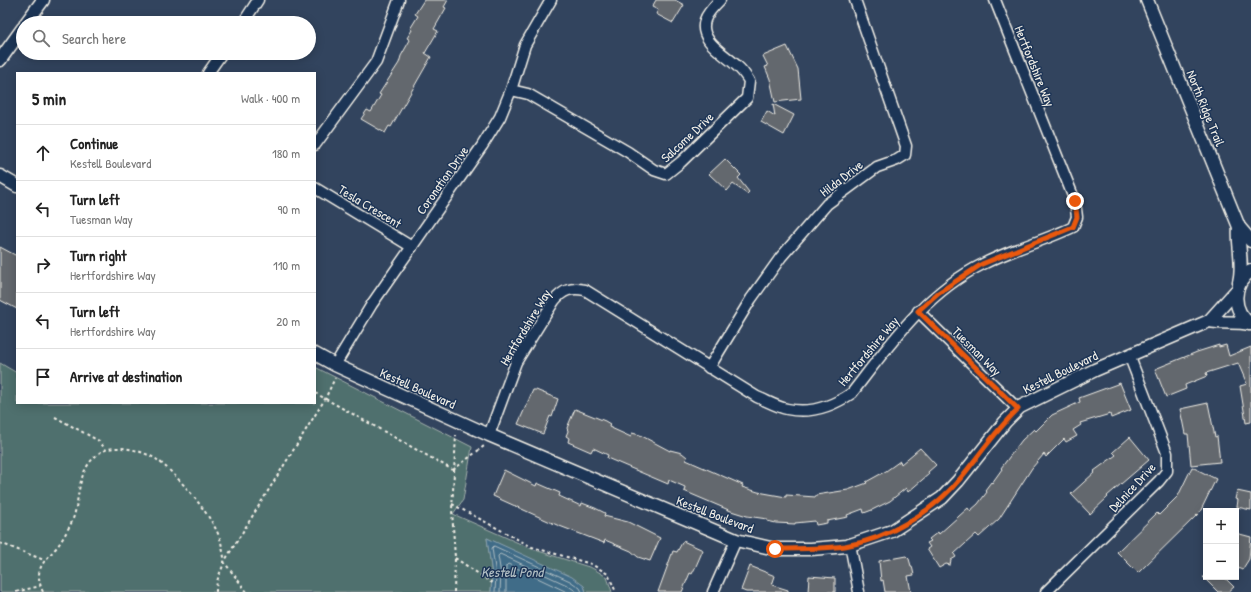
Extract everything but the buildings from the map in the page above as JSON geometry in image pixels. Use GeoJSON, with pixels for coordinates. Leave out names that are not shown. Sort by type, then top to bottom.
{"type":"FeatureCollection","features":[{"type":"Feature","properties":{"kind":"street"},"geometry":{"type":"LineString","coordinates":[[31,16],[43,0]]}},
{"type":"Feature","properties":{"kind":"street"},"geometry":{"type":"LineString","coordinates":[[248,16],[258,0]]}},
{"type":"Feature","properties":{"kind":"street"},"geometry":{"type":"LineString","coordinates":[[316,144],[376,62],[399,0]]}},
{"type":"Feature","properties":{"kind":"street","name":"Coronation Drive"},"geometry":{"type":"LineString","coordinates":[[336,371],[372,304],[482,146],[500,117],[511,90],[525,44],[551,0]]}},
{"type":"Feature","properties":{"kind":"street","name":"Salcome Drive"},"geometry":{"type":"LineString","coordinates":[[511,90],[528,94],[628,152],[654,170],[666,174],[681,162],[747,98],[750,80],[738,66],[714,47],[707,38],[704,28],[705,19],[720,0]]}},
{"type":"Feature","properties":{"kind":"street","name":"Hilda Drive"},"geometry":{"type":"LineString","coordinates":[[709,368],[751,299],[781,257],[827,204],[877,166],[897,160],[905,155],[906,146],[855,0]]}},
{"type":"Feature","properties":{"kind":"street","name":"Hertfordshire Way"},"geometry":{"type":"LineString","coordinates":[[486,441],[516,362],[561,292],[575,288],[585,290],[757,397],[787,409],[817,409],[838,403],[852,393],[918,311],[944,288],[982,264],[1071,228],[1077,217],[1075,201],[995,0]]}},
{"type":"Feature","properties":{"kind":"street","name":"North Ridge Trail"},"geometry":{"type":"LineString","coordinates":[[1147,0],[1238,226],[1251,240]]}},
{"type":"Feature","properties":{"kind":"street"},"geometry":{"type":"LineString","coordinates":[[0,60],[16,38]]}},
{"type":"Feature","properties":{"kind":"street"},"geometry":{"type":"LineString","coordinates":[[209,72],[217,60]]}},
{"type":"Feature","properties":{"kind":"street"},"geometry":{"type":"LineString","coordinates":[[0,176],[16,185]]}},
{"type":"Feature","properties":{"kind":"street","name":"Tesla Crescent"},"geometry":{"type":"LineString","coordinates":[[316,189],[412,246]]}},
{"type":"Feature","properties":{"kind":"street","name":"North Ridge Trail"},"geometry":{"type":"LineString","coordinates":[[1238,226],[1238,239],[1242,269],[1238,286],[1238,309],[1250,324]]}},
{"type":"Feature","properties":{"kind":"street","name":"Kestell Boulevard"},"geometry":{"type":"LineString","coordinates":[[316,355],[336,371],[486,441],[736,540],[775,549],[811,549],[850,544],[892,531],[942,498],[958,481],[1005,422],[1018,409],[1058,387],[1209,321],[1251,271]]}},
{"type":"Feature","properties":{"kind":"street","name":"Tuesman Way"},"geometry":{"type":"LineString","coordinates":[[918,311],[1018,409]]}},
{"type":"Feature","properties":{"kind":"street","name":"Kestell Boulevard"},"geometry":{"type":"LineString","coordinates":[[1209,321],[1221,324],[1236,322],[1250,324]]}},
{"type":"Feature","properties":{"kind":"street","name":"Delnice Drive"},"geometry":{"type":"LineString","coordinates":[[1046,592],[1161,479],[1167,471],[1167,453],[1129,355]]}},
{"type":"Feature","properties":{"kind":"street"},"geometry":{"type":"LineString","coordinates":[[713,592],[736,540]]}},
{"type":"Feature","properties":{"kind":"street"},"geometry":{"type":"LineString","coordinates":[[850,544],[859,592]]}},
{"type":"Feature","properties":{"kind":"path"},"geometry":{"type":"LineString","coordinates":[[216,592],[219,572],[224,562],[325,399],[336,371]]}},
{"type":"Feature","properties":{"kind":"path"},"geometry":{"type":"LineString","coordinates":[[316,394],[453,470]]}},
{"type":"Feature","properties":{"kind":"path"},"geometry":{"type":"LineString","coordinates":[[55,417],[99,441],[106,450]]}},
{"type":"Feature","properties":{"kind":"path"},"geometry":{"type":"LineString","coordinates":[[454,592],[455,558],[452,504],[456,435]]}},
{"type":"Feature","properties":{"kind":"path"},"geometry":{"type":"LineString","coordinates":[[453,470],[486,441]]}},
{"type":"Feature","properties":{"kind":"path"},"geometry":{"type":"LineString","coordinates":[[43,592],[40,586],[39,574],[44,560],[57,547],[74,519],[79,484],[87,469],[98,454],[106,450],[122,449],[138,451],[155,459],[170,471],[214,525],[220,541],[224,562],[247,592]]}},
{"type":"Feature","properties":{"kind":"path"},"geometry":{"type":"LineString","coordinates":[[452,504],[532,548],[591,564],[608,574],[616,592]]}},
{"type":"Feature","properties":{"kind":"path"},"geometry":{"type":"LineString","coordinates":[[0,543],[44,560]]}},
{"type":"Feature","properties":{"kind":"path"},"geometry":{"type":"LineString","coordinates":[[455,558],[494,584]]}},
{"type":"Feature","properties":{"kind":"path"},"geometry":{"type":"LineString","coordinates":[[16,592],[40,586]]}},
{"type":"Feature","properties":{"kind":"green space"},"geometry":{"type":"Polygon","coordinates":[[[0,363],[16,372],[16,404],[316,404],[316,368],[472,447],[463,500],[453,514],[532,549],[592,568],[607,577],[612,592],[586,592],[584,586],[487,538],[492,575],[491,592],[0,592],[0,363]]]}},
{"type":"Feature","properties":{"kind":"water","name":"Kestell Pond"},"geometry":{"type":"Polygon","coordinates":[[[487,538],[572,577],[584,586],[586,592],[491,592],[492,575],[487,538]]]}},
{"type":"Feature","properties":{"kind":"route"},"geometry":{"type":"LineString","coordinates":[[775,549],[811,549],[847,546],[892,531],[924,512],[942,498],[958,481],[975,461],[995,433],[1018,409],[918,311],[950,284],[982,264],[1073,227],[1077,217],[1075,201]]}}]}
